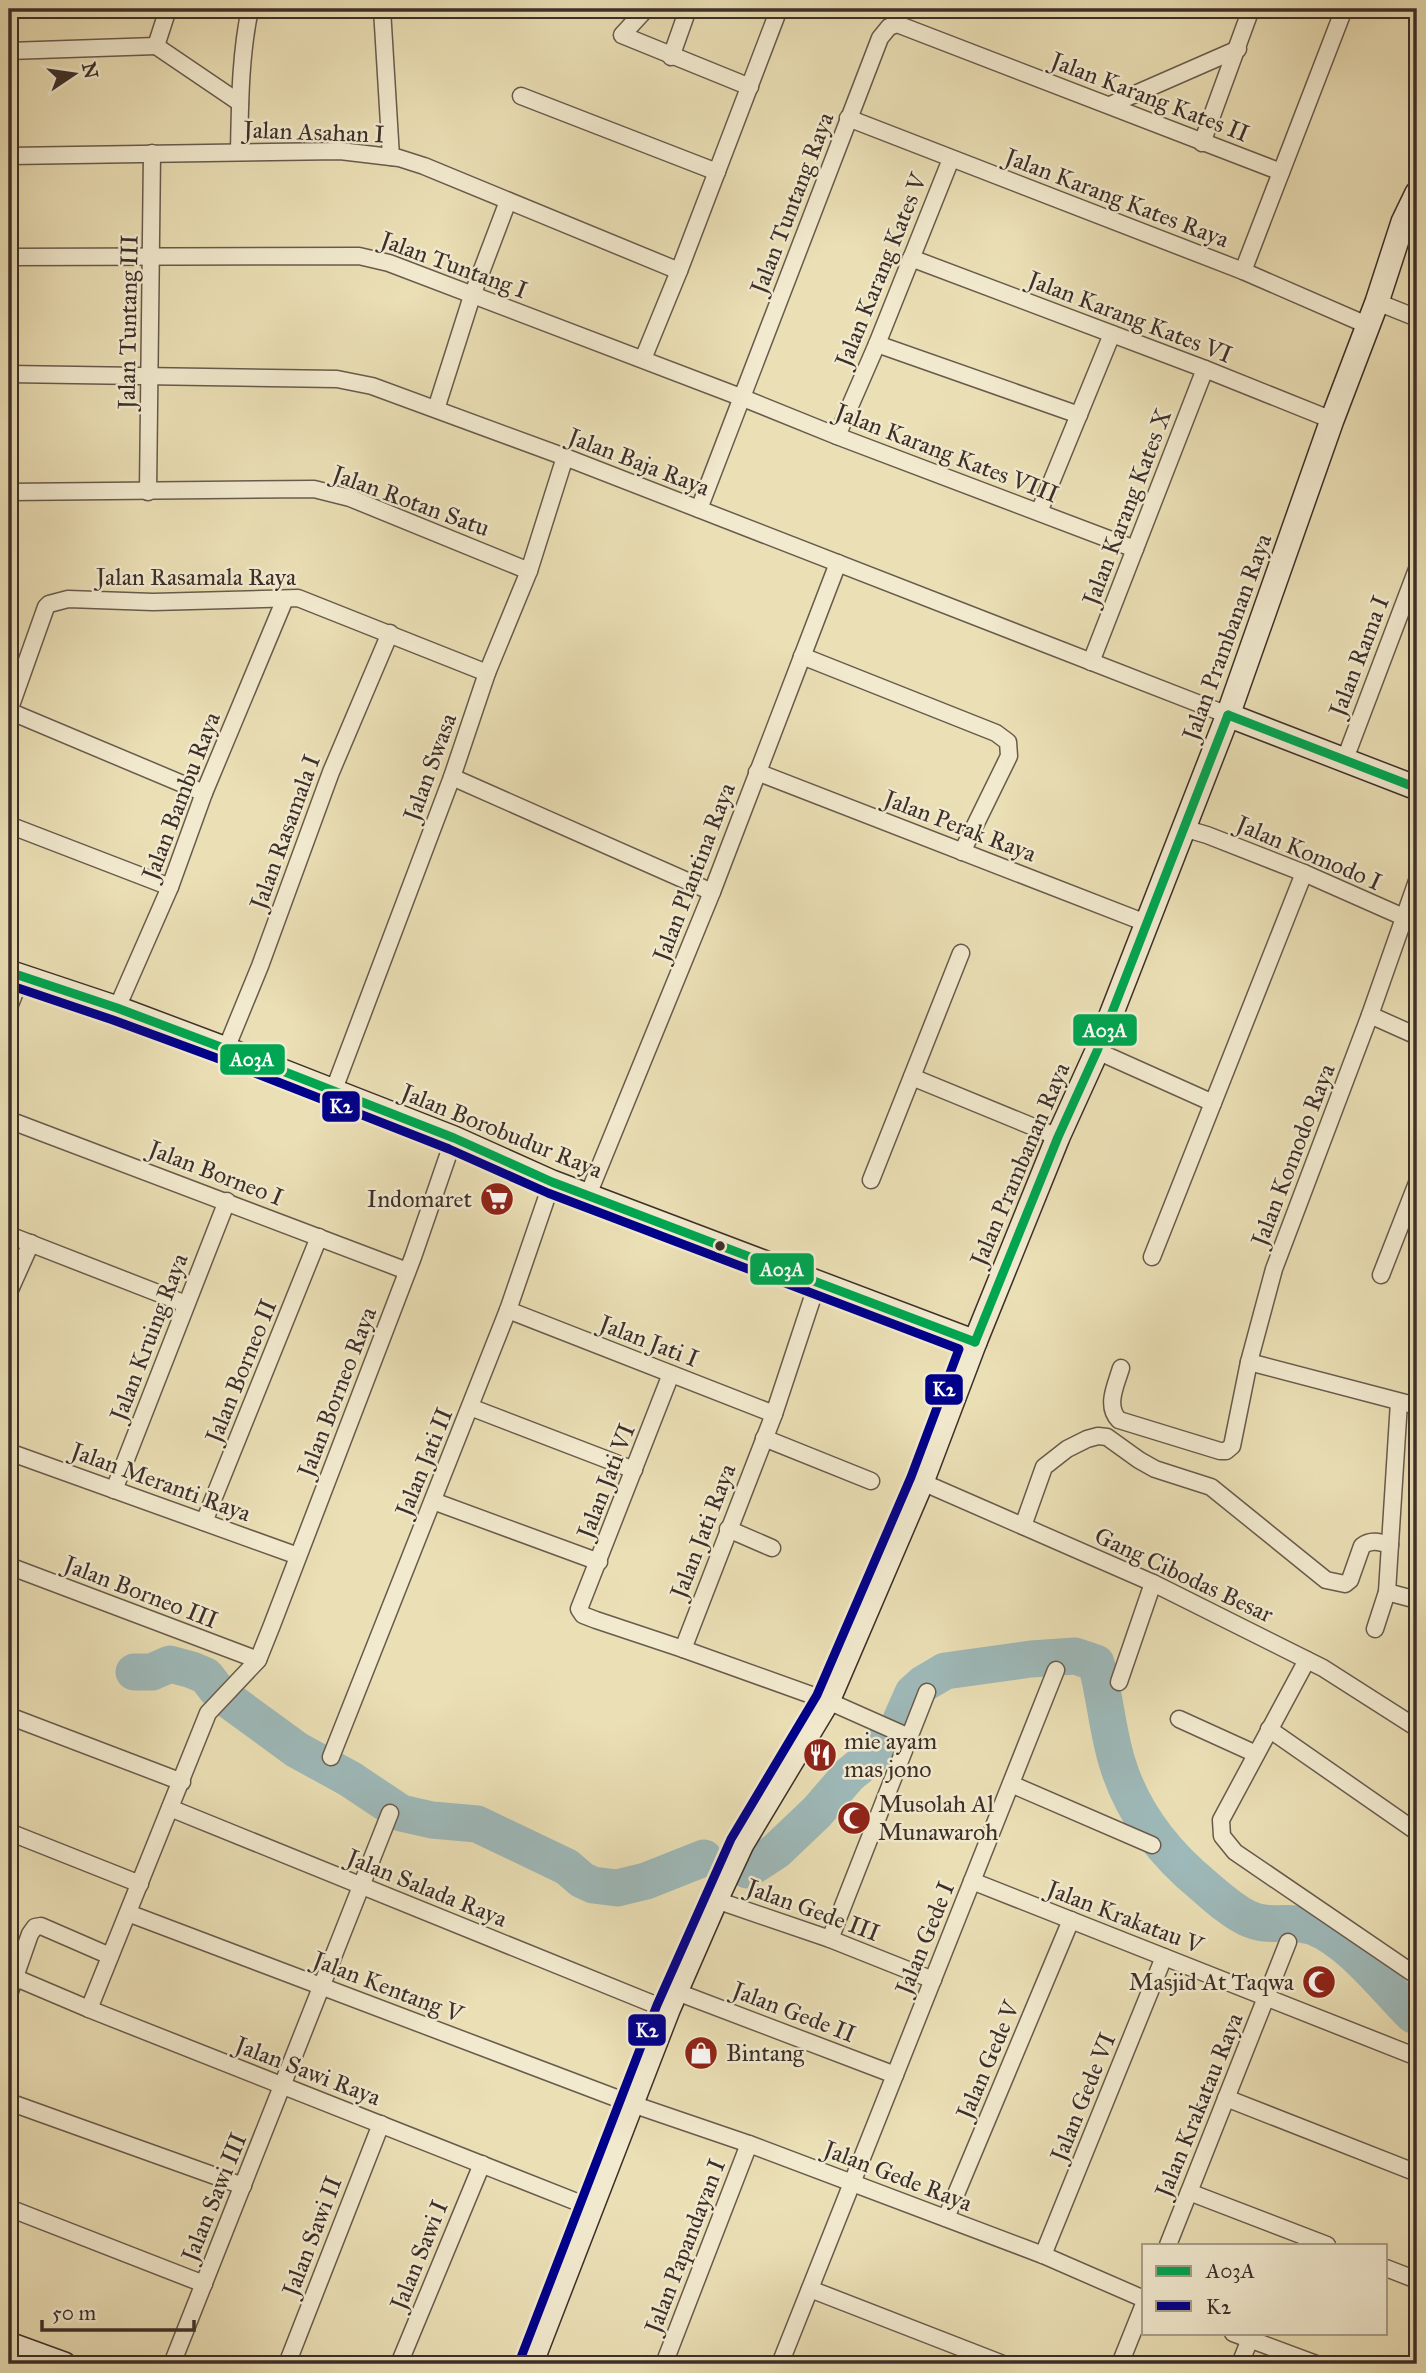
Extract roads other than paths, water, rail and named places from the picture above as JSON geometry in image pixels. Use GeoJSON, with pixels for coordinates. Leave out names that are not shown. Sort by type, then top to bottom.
{"type":"FeatureCollection","features":[{"type":"Feature","properties":{"kind":"street"},"geometry":{"type":"LineString","coordinates":[[156,46],[168,9]]}},
{"type":"Feature","properties":{"kind":"street"},"geometry":{"type":"LineString","coordinates":[[239,152],[240,103],[250,9]]}},
{"type":"Feature","properties":{"kind":"street"},"geometry":{"type":"LineString","coordinates":[[382,9],[391,157]]}},
{"type":"Feature","properties":{"kind":"street"},"geometry":{"type":"LineString","coordinates":[[646,9],[622,35],[750,87]]}},
{"type":"Feature","properties":{"kind":"street"},"geometry":{"type":"LineString","coordinates":[[671,57],[688,9]]}},
{"type":"Feature","properties":{"kind":"street"},"geometry":{"type":"LineString","coordinates":[[643,359],[680,271],[779,9]]}},
{"type":"Feature","properties":{"kind":"street"},"geometry":{"type":"LineString","coordinates":[[1202,143],[1251,9]]}},
{"type":"Feature","properties":{"kind":"street"},"geometry":{"type":"LineString","coordinates":[[1243,271],[1344,9]]}},
{"type":"Feature","properties":{"kind":"street","name":"Jalan Tuntang Raya"},"geometry":{"type":"LineString","coordinates":[[699,509],[848,118],[884,31],[897,24],[1002,64]]}},
{"type":"Feature","properties":{"kind":"street"},"geometry":{"type":"LineString","coordinates":[[9,51],[156,46],[240,103]]}},
{"type":"Feature","properties":{"kind":"street"},"geometry":{"type":"LineString","coordinates":[[1110,106],[1238,49]]}},
{"type":"Feature","properties":{"kind":"street","name":"Jalan Karang Kates II"},"geometry":{"type":"LineString","coordinates":[[1002,64],[1281,172]]}},
{"type":"Feature","properties":{"kind":"street"},"geometry":{"type":"LineString","coordinates":[[521,96],[717,172]]}},
{"type":"Feature","properties":{"kind":"street","name":"Jalan Karang Kates Raya"},"geometry":{"type":"LineString","coordinates":[[848,118],[1243,271],[1367,325]]}},
{"type":"Feature","properties":{"kind":"street","name":"Jalan Asahan I"},"geometry":{"type":"LineString","coordinates":[[9,156],[340,151],[391,157],[424,166],[680,271]]}},
{"type":"Feature","properties":{"kind":"street","name":"Jalan Tuntang III"},"geometry":{"type":"LineString","coordinates":[[148,492],[152,153]]}},
{"type":"Feature","properties":{"kind":"street","name":"Jalan Karang Kates V"},"geometry":{"type":"LineString","coordinates":[[837,436],[951,159]]}},
{"type":"Feature","properties":{"kind":"street","name":"Jalan Prambanan Raya"},"geometry":{"type":"LineString","coordinates":[[531,2364],[672,2001],[720,1892],[742,1844],[828,1701],[922,1482],[975,1342],[1058,1138],[1097,1051],[1228,715],[1332,420],[1377,302],[1403,222],[1417,195]]}},
{"type":"Feature","properties":{"kind":"street"},"geometry":{"type":"LineString","coordinates":[[436,409],[472,296],[508,201]]}},
{"type":"Feature","properties":{"kind":"street","name":"Jalan Tuntang I"},"geometry":{"type":"LineString","coordinates":[[9,257],[359,256],[389,262],[743,398]]}},
{"type":"Feature","properties":{"kind":"street","name":"Jalan Karang Kates VI"},"geometry":{"type":"LineString","coordinates":[[911,258],[1332,420]]}},
{"type":"Feature","properties":{"kind":"street"},"geometry":{"type":"LineString","coordinates":[[1377,302],[1417,318]]}},
{"type":"Feature","properties":{"kind":"street"},"geometry":{"type":"LineString","coordinates":[[1039,512],[1112,334]]}},
{"type":"Feature","properties":{"kind":"street"},"geometry":{"type":"LineString","coordinates":[[877,344],[1079,415]]}},
{"type":"Feature","properties":{"kind":"street","name":"Jalan Karang Kates X"},"geometry":{"type":"LineString","coordinates":[[1091,662],[1205,369]]}},
{"type":"Feature","properties":{"kind":"street","name":"Jalan Baja Raya"},"geometry":{"type":"LineString","coordinates":[[9,374],[337,379],[372,386],[565,457],[1228,715]]}},
{"type":"Feature","properties":{"kind":"street","name":"Jalan Karang Kates VIII"},"geometry":{"type":"LineString","coordinates":[[743,398],[1135,549]]}},
{"type":"Feature","properties":{"kind":"street","name":"Jalan Swasa"},"geometry":{"type":"LineString","coordinates":[[333,1091],[452,777],[487,673],[529,570],[565,457]]}},
{"type":"Feature","properties":{"kind":"street","name":"Jalan Rotan Satu"},"geometry":{"type":"LineString","coordinates":[[9,492],[314,489],[350,498],[529,570]]}},
{"type":"Feature","properties":{"kind":"street","name":"Jalan Plantina Raya"},"geometry":{"type":"LineString","coordinates":[[588,1195],[712,892],[838,563]]}},
{"type":"Feature","properties":{"kind":"street","name":"Jalan Rama I"},"geometry":{"type":"LineString","coordinates":[[1345,759],[1417,569]]}},
{"type":"Feature","properties":{"kind":"street","name":"Jalan Bambu Raya"},"geometry":{"type":"LineString","coordinates":[[117,1008],[170,887],[204,793],[285,598]]}},
{"type":"Feature","properties":{"kind":"street","name":"Jalan Rasamala Raya"},"geometry":{"type":"LineString","coordinates":[[9,711],[42,615],[49,604],[68,599],[153,602],[306,599],[487,673]]}},
{"type":"Feature","properties":{"kind":"street","name":"Jalan Rasamala I"},"geometry":{"type":"LineString","coordinates":[[226,1049],[260,966],[331,772],[390,633]]}},
{"type":"Feature","properties":{"kind":"street"},"geometry":{"type":"LineString","coordinates":[[802,656],[996,733],[1008,742],[1009,756],[962,852]]}},
{"type":"Feature","properties":{"kind":"street"},"geometry":{"type":"LineString","coordinates":[[9,711],[204,793]]}},
{"type":"Feature","properties":{"kind":"street"},"geometry":{"type":"LineString","coordinates":[[1228,715],[1417,788]]}},
{"type":"Feature","properties":{"kind":"street","name":"Jalan Perak Raya"},"geometry":{"type":"LineString","coordinates":[[757,772],[1146,923]]}},
{"type":"Feature","properties":{"kind":"street"},"geometry":{"type":"LineString","coordinates":[[452,777],[712,892]]}},
{"type":"Feature","properties":{"kind":"street"},"geometry":{"type":"LineString","coordinates":[[9,825],[170,887]]}},
{"type":"Feature","properties":{"kind":"street","name":"Jalan Komodo I"},"geometry":{"type":"LineString","coordinates":[[1183,828],[1304,873],[1411,921]]}},
{"type":"Feature","properties":{"kind":"street"},"geometry":{"type":"LineString","coordinates":[[1152,1257],[1304,873]]}},
{"type":"Feature","properties":{"kind":"street","name":"Jalan Komodo Raya"},"geometry":{"type":"LineString","coordinates":[[1121,1368],[1111,1405],[1119,1420],[1214,1450],[1228,1450],[1234,1441],[1249,1362],[1274,1269],[1370,1015],[1411,921],[1417,881]]}},
{"type":"Feature","properties":{"kind":"street"},"geometry":{"type":"LineString","coordinates":[[871,1180],[961,953]]}},
{"type":"Feature","properties":{"kind":"street"},"geometry":{"type":"LineString","coordinates":[[9,1007],[15,974]]}},
{"type":"Feature","properties":{"kind":"street","name":"Jalan Borobudur Raya"},"geometry":{"type":"LineString","coordinates":[[15,974],[117,1008],[226,1049],[454,1138],[552,1182],[975,1342]]}},
{"type":"Feature","properties":{"kind":"street"},"geometry":{"type":"LineString","coordinates":[[1370,1015],[1417,1036]]}},
{"type":"Feature","properties":{"kind":"street"},"geometry":{"type":"LineString","coordinates":[[1097,1051],[1213,1104]]}},
{"type":"Feature","properties":{"kind":"street"},"geometry":{"type":"LineString","coordinates":[[912,1077],[1058,1138]]}},
{"type":"Feature","properties":{"kind":"street","name":"Jalan Borneo I"},"geometry":{"type":"LineString","coordinates":[[9,1120],[407,1271]]}},
{"type":"Feature","properties":{"kind":"street","name":"Jalan Borneo Raya"},"geometry":{"type":"LineString","coordinates":[[258,1660],[407,1271],[454,1138]]}},
{"type":"Feature","properties":{"kind":"street","name":"Jalan Jati II"},"geometry":{"type":"LineString","coordinates":[[331,1757],[508,1310],[552,1182]]}},
{"type":"Feature","properties":{"kind":"street"},"geometry":{"type":"LineString","coordinates":[[1381,1275],[1417,1184]]}},
{"type":"Feature","properties":{"kind":"street","name":"Jalan Kruing Raya"},"geometry":{"type":"LineString","coordinates":[[114,1490],[226,1201]]}},
{"type":"Feature","properties":{"kind":"street"},"geometry":{"type":"LineString","coordinates":[[9,1235],[186,1304]]}},
{"type":"Feature","properties":{"kind":"street","name":"Jalan Borneo II"},"geometry":{"type":"LineString","coordinates":[[204,1522],[320,1237]]}},
{"type":"Feature","properties":{"kind":"street"},"geometry":{"type":"LineString","coordinates":[[9,1292],[31,1244]]}},
{"type":"Feature","properties":{"kind":"street","name":"Jalan Jati Raya"},"geometry":{"type":"LineString","coordinates":[[683,1648],[774,1414],[817,1284]]}},
{"type":"Feature","properties":{"kind":"street","name":"Jalan Jati I"},"geometry":{"type":"LineString","coordinates":[[508,1310],[774,1414]]}},
{"type":"Feature","properties":{"kind":"street"},"geometry":{"type":"LineString","coordinates":[[1249,1362],[1417,1406]]}},
{"type":"Feature","properties":{"kind":"street","name":"Jalan Jati VI"},"geometry":{"type":"LineString","coordinates":[[671,1374],[579,1611],[583,1615],[683,1648]]}},
{"type":"Feature","properties":{"kind":"street"},"geometry":{"type":"LineString","coordinates":[[1375,1629],[1387,1592],[1399,1402]]}},
{"type":"Feature","properties":{"kind":"street"},"geometry":{"type":"LineString","coordinates":[[470,1407],[634,1470]]}},
{"type":"Feature","properties":{"kind":"street"},"geometry":{"type":"LineString","coordinates":[[1023,1526],[1044,1467],[1067,1448],[1098,1436],[1107,1437],[1155,1469],[1211,1487],[1326,1580],[1345,1584],[1350,1580],[1362,1546],[1366,1542],[1390,1545]]}},
{"type":"Feature","properties":{"kind":"street"},"geometry":{"type":"LineString","coordinates":[[764,1438],[872,1480]]}},
{"type":"Feature","properties":{"kind":"street","name":"Jalan Meranti Raya"},"geometry":{"type":"LineString","coordinates":[[9,1452],[298,1556]]}},
{"type":"Feature","properties":{"kind":"street","name":"Gang Cibodas Besar"},"geometry":{"type":"LineString","coordinates":[[922,1482],[1153,1583],[1307,1660],[1417,1728]]}},
{"type":"Feature","properties":{"kind":"street"},"geometry":{"type":"LineString","coordinates":[[433,1501],[599,1562]]}},
{"type":"Feature","properties":{"kind":"street"},"geometry":{"type":"LineString","coordinates":[[728,1529],[772,1548]]}},
{"type":"Feature","properties":{"kind":"street","name":"Jalan Borneo III"},"geometry":{"type":"LineString","coordinates":[[9,1566],[258,1660]]}},
{"type":"Feature","properties":{"kind":"street"},"geometry":{"type":"LineString","coordinates":[[1119,1682],[1153,1583]]}},
{"type":"Feature","properties":{"kind":"street"},"geometry":{"type":"LineString","coordinates":[[1387,1592],[1417,1600]]}},
{"type":"Feature","properties":{"kind":"street"},"geometry":{"type":"LineString","coordinates":[[683,1648],[828,1701],[909,1737]]}},
{"type":"Feature","properties":{"kind":"street"},"geometry":{"type":"LineString","coordinates":[[89,2009],[208,1713],[258,1660]]}},
{"type":"Feature","properties":{"kind":"street"},"geometry":{"type":"LineString","coordinates":[[1307,1660],[1222,1820],[1222,1836],[1235,1852],[1417,1976]]}},
{"type":"Feature","properties":{"kind":"street","name":"Jalan Gede I"},"geometry":{"type":"LineString","coordinates":[[780,2364],[1056,1671]]}},
{"type":"Feature","properties":{"kind":"street"},"geometry":{"type":"LineString","coordinates":[[830,1940],[927,1692]]}},
{"type":"Feature","properties":{"kind":"street"},"geometry":{"type":"LineString","coordinates":[[9,1716],[182,1782]]}},
{"type":"Feature","properties":{"kind":"street"},"geometry":{"type":"LineString","coordinates":[[1179,1719],[1256,1754]]}},
{"type":"Feature","properties":{"kind":"street"},"geometry":{"type":"LineString","coordinates":[[1269,1729],[1417,1832]]}},
{"type":"Feature","properties":{"kind":"street"},"geometry":{"type":"LineString","coordinates":[[1011,1784],[1153,1845]]}},
{"type":"Feature","properties":{"kind":"street","name":"Jalan Salada Raya"},"geometry":{"type":"LineString","coordinates":[[170,1808],[363,1886],[672,2001]]}},
{"type":"Feature","properties":{"kind":"street","name":"Jalan Sawi III"},"geometry":{"type":"LineString","coordinates":[[172,2364],[390,1813]]}},
{"type":"Feature","properties":{"kind":"street"},"geometry":{"type":"LineString","coordinates":[[9,1832],[140,1884]]}},
{"type":"Feature","properties":{"kind":"street","name":"Jalan Krakatau V"},"geometry":{"type":"LineString","coordinates":[[972,1881],[1417,2057]]}},
{"type":"Feature","properties":{"kind":"street","name":"Jalan Gede III"},"geometry":{"type":"LineString","coordinates":[[720,1892],[830,1940],[933,1980]]}},
{"type":"Feature","properties":{"kind":"street","name":"Jalan Kentang V"},"geometry":{"type":"LineString","coordinates":[[128,1913],[632,2104]]}},
{"type":"Feature","properties":{"kind":"street","name":"Jalan Gede V"},"geometry":{"type":"LineString","coordinates":[[946,2218],[1071,1920]]}},
{"type":"Feature","properties":{"kind":"street"},"geometry":{"type":"LineString","coordinates":[[9,1994],[12,1976],[32,1929],[37,1926],[110,1956]]}},
{"type":"Feature","properties":{"kind":"street","name":"Jalan Krakatau Raya"},"geometry":{"type":"LineString","coordinates":[[1168,2244],[1288,1942]]}},
{"type":"Feature","properties":{"kind":"street","name":"Jalan Gede VI"},"geometry":{"type":"LineString","coordinates":[[1043,2255],[1164,1957]]}},
{"type":"Feature","properties":{"kind":"street","name":"Jalan Sawi Raya"},"geometry":{"type":"LineString","coordinates":[[12,1976],[592,2208]]}},
{"type":"Feature","properties":{"kind":"street","name":"Jalan Gede II"},"geometry":{"type":"LineString","coordinates":[[672,2001],[895,2075]]}},
{"type":"Feature","properties":{"kind":"street"},"geometry":{"type":"LineString","coordinates":[[1226,2098],[1417,2173]]}},
{"type":"Feature","properties":{"kind":"street"},"geometry":{"type":"LineString","coordinates":[[9,2102],[243,2186]]}},
{"type":"Feature","properties":{"kind":"street","name":"Jalan Gede Raya"},"geometry":{"type":"LineString","coordinates":[[632,2104],[852,2182],[1043,2255],[1142,2298]]}},
{"type":"Feature","properties":{"kind":"street","name":"Jalan Sawi II"},"geometry":{"type":"LineString","coordinates":[[286,2364],[381,2124]]}},
{"type":"Feature","properties":{"kind":"street","name":"Jalan Papandayan I"},"geometry":{"type":"LineString","coordinates":[[664,2364],[750,2144]]}},
{"type":"Feature","properties":{"kind":"street","name":"Jalan Sawi I"},"geometry":{"type":"LineString","coordinates":[[399,2364],[482,2164]]}},
{"type":"Feature","properties":{"kind":"street"},"geometry":{"type":"LineString","coordinates":[[1189,2192],[1324,2244]]}},
{"type":"Feature","properties":{"kind":"street"},"geometry":{"type":"LineString","coordinates":[[9,2208],[204,2284]]}},
{"type":"Feature","properties":{"kind":"street"},"geometry":{"type":"LineString","coordinates":[[1388,2269],[1417,2280]]}},
{"type":"Feature","properties":{"kind":"street"},"geometry":{"type":"LineString","coordinates":[[810,2289],[1003,2364]]}},
{"type":"Feature","properties":{"kind":"street"},"geometry":{"type":"LineString","coordinates":[[1120,2364],[1142,2309]]}},
{"type":"Feature","properties":{"kind":"street"},"geometry":{"type":"LineString","coordinates":[[1236,2334],[1316,2364]]}},
{"type":"Feature","properties":{"kind":"street"},"geometry":{"type":"LineString","coordinates":[[1240,2364],[1250,2339]]}},
{"type":"Feature","properties":{"kind":"street"},"geometry":{"type":"LineString","coordinates":[[9,2344],[64,2364]]}},
{"type":"Feature","properties":{"kind":"waterway"},"geometry":{"type":"LineString","coordinates":[[901,1720],[913,1693],[945,1671],[1075,1656],[1096,1663],[1123,1780],[1141,1815],[1163,1846],[1190,1874],[1247,1918],[1264,1923],[1314,1927],[1341,1943],[1417,2016]]}},
{"type":"Feature","properties":{"kind":"waterway"},"geometry":{"type":"LineString","coordinates":[[134,1672],[152,1672],[170,1664],[206,1676],[230,1701],[297,1750],[350,1779],[401,1813],[432,1820],[477,1824],[567,1867],[582,1880],[593,1885],[617,1888],[646,1881],[704,1858]]}},
{"type":"Feature","properties":{"kind":"waterway"},"geometry":{"type":"LineString","coordinates":[[747,1870],[776,1851],[892,1733]]}},
{"type":"Feature","properties":{"kind":"place","name":"Indomaret"},"geometry":{"type":"Point","coordinates":[497,1199]}},
{"type":"Feature","properties":{"kind":"place","name":"mie ayam mas jono"},"geometry":{"type":"Point","coordinates":[820,1755]}},
{"type":"Feature","properties":{"kind":"place","name":"Musolah Al Munawaroh"},"geometry":{"type":"Point","coordinates":[854,1818]}},
{"type":"Feature","properties":{"kind":"place","name":"Masjid At Taqwa"},"geometry":{"type":"Point","coordinates":[1319,1982]}},
{"type":"Feature","properties":{"kind":"place","name":"Bintang"},"geometry":{"type":"Point","coordinates":[701,2053]}}]}
